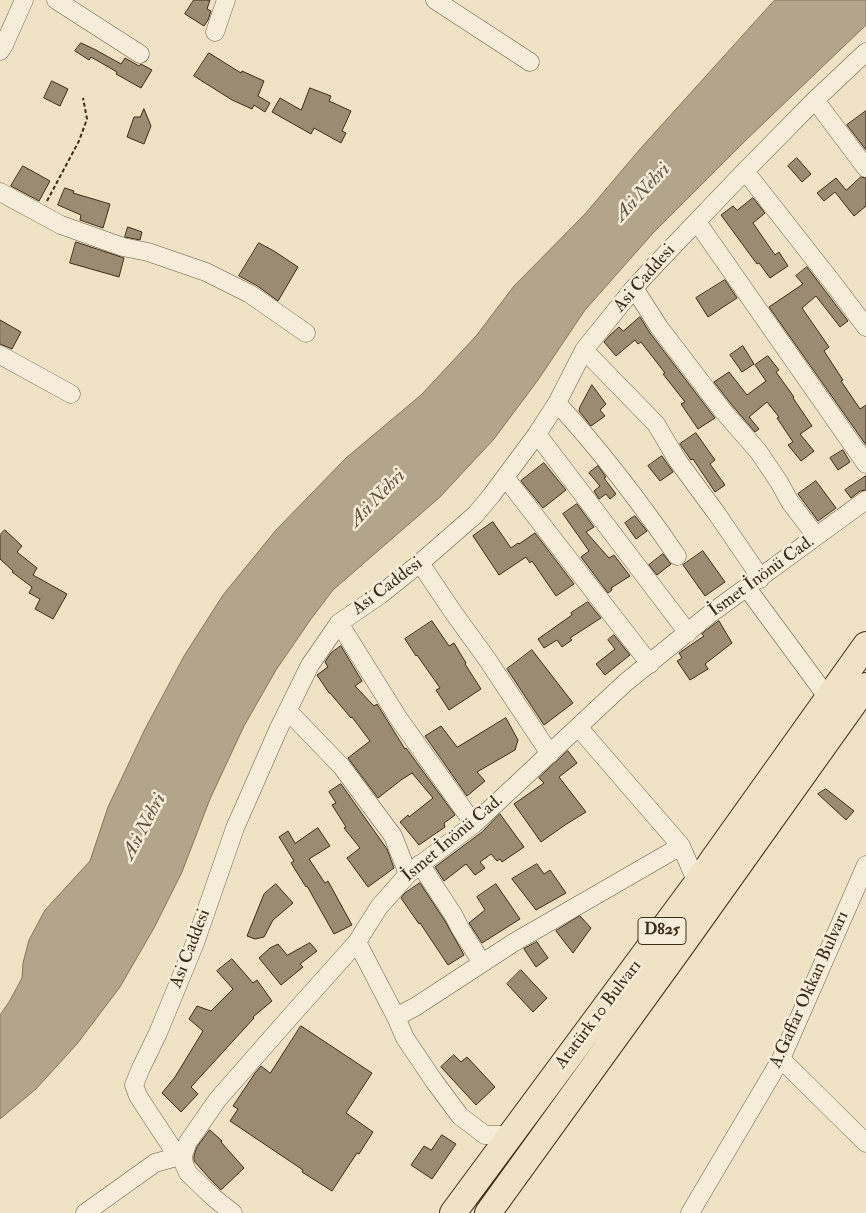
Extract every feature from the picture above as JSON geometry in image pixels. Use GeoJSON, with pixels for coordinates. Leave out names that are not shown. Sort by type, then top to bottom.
{"type":"FeatureCollection","features":[{"type":"Feature","properties":{"kind":"highway","name":"Atatürk 10 Bulvarı"},"geometry":{"type":"LineString","coordinates":[[453,1213],[697,883],[866,645]]}},
{"type":"Feature","properties":{"kind":"highway","name":"Atatürk 10 Bulvarı"},"geometry":{"type":"LineString","coordinates":[[488,1213],[866,686]]}},
{"type":"Feature","properties":{"kind":"street"},"geometry":{"type":"LineString","coordinates":[[1,46],[24,0]]}},
{"type":"Feature","properties":{"kind":"street"},"geometry":{"type":"LineString","coordinates":[[56,0],[140,54]]}},
{"type":"Feature","properties":{"kind":"street"},"geometry":{"type":"LineString","coordinates":[[215,32],[226,0]]}},
{"type":"Feature","properties":{"kind":"street"},"geometry":{"type":"LineString","coordinates":[[435,0],[530,62]]}},
{"type":"Feature","properties":{"kind":"street","name":"Asi Caddesi"},"geometry":{"type":"LineString","coordinates":[[181,1156],[138,1096],[134,1085],[158,1033],[195,943],[235,828],[278,730],[310,665],[339,623],[380,595],[420,563],[475,514],[537,434],[557,404],[584,350],[634,288],[745,171],[815,100],[866,52]]}},
{"type":"Feature","properties":{"kind":"street"},"geometry":{"type":"LineString","coordinates":[[815,100],[866,168]]}},
{"type":"Feature","properties":{"kind":"street"},"geometry":{"type":"LineString","coordinates":[[745,171],[866,327]]}},
{"type":"Feature","properties":{"kind":"street"},"geometry":{"type":"LineString","coordinates":[[0,192],[61,225],[123,247],[148,252],[206,272],[250,294],[306,333]]}},
{"type":"Feature","properties":{"kind":"street"},"geometry":{"type":"LineString","coordinates":[[697,222],[866,464]]}},
{"type":"Feature","properties":{"kind":"street"},"geometry":{"type":"LineString","coordinates":[[634,288],[659,327],[723,411],[758,451],[790,502],[816,536]]}},
{"type":"Feature","properties":{"kind":"street"},"geometry":{"type":"LineString","coordinates":[[584,350],[656,424],[678,461],[754,568],[753,584],[828,698]]}},
{"type":"Feature","properties":{"kind":"street"},"geometry":{"type":"LineString","coordinates":[[0,355],[71,394]]}},
{"type":"Feature","properties":{"kind":"street"},"geometry":{"type":"LineString","coordinates":[[557,404],[622,479],[677,556]]}},
{"type":"Feature","properties":{"kind":"street"},"geometry":{"type":"LineString","coordinates":[[537,434],[688,634]]}},
{"type":"Feature","properties":{"kind":"street"},"geometry":{"type":"LineString","coordinates":[[504,477],[650,664]]}},
{"type":"Feature","properties":{"kind":"street","name":"İsmet İnönü Cad."},"geometry":{"type":"LineString","coordinates":[[181,1156],[188,1142],[218,1099],[357,942],[380,907],[414,869],[474,824],[625,684],[710,614],[866,500]]}},
{"type":"Feature","properties":{"kind":"street"},"geometry":{"type":"LineString","coordinates":[[420,563],[550,754]]}},
{"type":"Feature","properties":{"kind":"street"},"geometry":{"type":"LineString","coordinates":[[339,623],[399,718],[474,824]]}},
{"type":"Feature","properties":{"kind":"street"},"geometry":{"type":"LineString","coordinates":[[288,711],[342,767],[393,836],[414,869],[454,916],[482,963]]}},
{"type":"Feature","properties":{"kind":"street"},"geometry":{"type":"LineString","coordinates":[[578,728],[681,846],[697,883]]}},
{"type":"Feature","properties":{"kind":"street"},"geometry":{"type":"LineString","coordinates":[[396,1017],[415,1007],[513,943],[681,846]]}},
{"type":"Feature","properties":{"kind":"street","name":"A.Gaffar Okkan Bulvarı"},"geometry":{"type":"LineString","coordinates":[[750,1113],[781,1059],[866,865]]}},
{"type":"Feature","properties":{"kind":"street"},"geometry":{"type":"LineString","coordinates":[[357,942],[405,1038],[460,1116],[485,1135],[510,1135]]}},
{"type":"Feature","properties":{"kind":"street"},"geometry":{"type":"LineString","coordinates":[[781,1059],[866,1143]]}},
{"type":"Feature","properties":{"kind":"street"},"geometry":{"type":"LineString","coordinates":[[690,1213],[750,1113]]}},
{"type":"Feature","properties":{"kind":"street"},"geometry":{"type":"LineString","coordinates":[[704,1213],[750,1113]]}},
{"type":"Feature","properties":{"kind":"street"},"geometry":{"type":"LineString","coordinates":[[85,1213],[155,1163],[181,1156],[188,1174],[232,1213]]}},
{"type":"Feature","properties":{"kind":"path"},"geometry":{"type":"LineString","coordinates":[[40,214],[79,141],[87,119],[83,98]]}},
{"type":"Feature","properties":{"kind":"water","name":"Asi Nehri"},"geometry":{"type":"Polygon","coordinates":[[[775,0],[866,0],[866,25],[745,141],[654,232],[585,310],[538,380],[494,439],[440,497],[333,590],[276,670],[244,726],[210,799],[182,872],[154,928],[120,987],[77,1044],[36,1089],[0,1119],[0,1015],[22,978],[23,963],[29,940],[45,910],[90,861],[108,807],[145,729],[184,656],[223,595],[276,530],[346,458],[421,395],[476,336],[514,286],[585,214],[640,149],[775,0]]]}},
{"type":"Feature","properties":{"kind":"building"},"geometry":{"type":"Polygon","coordinates":[[[194,0],[210,0],[207,9],[211,11],[204,26],[185,14],[194,0]]]}},
{"type":"Feature","properties":{"kind":"building"},"geometry":{"type":"Polygon","coordinates":[[[81,43],[121,64],[125,58],[139,66],[141,64],[152,70],[141,88],[91,57],[89,60],[75,51],[81,43]]]}},
{"type":"Feature","properties":{"kind":"building"},"geometry":{"type":"Polygon","coordinates":[[[209,53],[241,73],[242,71],[264,81],[258,96],[270,103],[265,112],[254,105],[252,109],[232,100],[194,76],[209,53]]]}},
{"type":"Feature","properties":{"kind":"building"},"geometry":{"type":"Polygon","coordinates":[[[52,81],[68,89],[60,106],[44,98],[52,81]]]}},
{"type":"Feature","properties":{"kind":"building"},"geometry":{"type":"Polygon","coordinates":[[[310,88],[331,96],[329,101],[351,111],[342,131],[346,133],[341,143],[314,128],[311,134],[272,112],[280,98],[301,110],[310,88]]]}},
{"type":"Feature","properties":{"kind":"building"},"geometry":{"type":"Polygon","coordinates":[[[144,109],[151,126],[144,144],[127,137],[134,117],[140,117],[144,109]]]}},
{"type":"Feature","properties":{"kind":"building"},"geometry":{"type":"Polygon","coordinates":[[[866,111],[866,150],[847,125],[866,111]]]}},
{"type":"Feature","properties":{"kind":"building"},"geometry":{"type":"Polygon","coordinates":[[[797,158],[811,174],[802,182],[788,166],[797,158]]]}},
{"type":"Feature","properties":{"kind":"building"},"geometry":{"type":"Polygon","coordinates":[[[23,166],[50,181],[39,201],[11,186],[23,166]]]}},
{"type":"Feature","properties":{"kind":"building"},"geometry":{"type":"Polygon","coordinates":[[[861,177],[866,178],[866,206],[854,216],[835,192],[824,201],[817,193],[836,178],[846,190],[861,177]]]}},
{"type":"Feature","properties":{"kind":"building"},"geometry":{"type":"Polygon","coordinates":[[[65,188],[74,191],[73,193],[110,204],[103,228],[80,220],[81,215],[58,205],[65,188]]]}},
{"type":"Feature","properties":{"kind":"building"},"geometry":{"type":"Polygon","coordinates":[[[753,198],[765,213],[753,223],[775,255],[779,252],[788,266],[770,278],[759,263],[757,264],[721,215],[733,206],[737,210],[753,198]]]}},
{"type":"Feature","properties":{"kind":"building"},"geometry":{"type":"Polygon","coordinates":[[[128,227],[142,232],[140,240],[125,237],[128,227]]]}},
{"type":"Feature","properties":{"kind":"building"},"geometry":{"type":"Polygon","coordinates":[[[76,242],[124,258],[119,277],[70,263],[76,242]]]}},
{"type":"Feature","properties":{"kind":"building"},"geometry":{"type":"Polygon","coordinates":[[[259,243],[298,267],[278,301],[256,285],[239,276],[259,243]]]}},
{"type":"Feature","properties":{"kind":"building"},"geometry":{"type":"Polygon","coordinates":[[[807,267],[848,321],[840,327],[816,296],[802,308],[829,347],[824,351],[843,380],[841,381],[860,409],[866,405],[866,445],[769,307],[803,284],[796,276],[807,267]]]}},
{"type":"Feature","properties":{"kind":"building"},"geometry":{"type":"Polygon","coordinates":[[[725,280],[737,298],[708,317],[696,298],[725,280]]]}},
{"type":"Feature","properties":{"kind":"building"},"geometry":{"type":"Polygon","coordinates":[[[640,317],[650,333],[715,418],[698,429],[681,404],[685,402],[641,342],[638,344],[635,340],[616,356],[604,342],[619,327],[623,331],[640,317]]]}},
{"type":"Feature","properties":{"kind":"building"},"geometry":{"type":"Polygon","coordinates":[[[0,320],[21,332],[12,349],[0,344],[0,320]]]}},
{"type":"Feature","properties":{"kind":"building"},"geometry":{"type":"Polygon","coordinates":[[[743,346],[754,364],[742,372],[730,355],[743,346]]]}},
{"type":"Feature","properties":{"kind":"building"},"geometry":{"type":"Polygon","coordinates":[[[768,356],[779,370],[776,372],[812,426],[800,434],[814,451],[801,461],[788,445],[793,442],[777,418],[779,417],[767,402],[749,417],[759,429],[755,432],[714,382],[729,372],[747,395],[766,381],[755,365],[768,356]]]}},
{"type":"Feature","properties":{"kind":"building"},"geometry":{"type":"Polygon","coordinates":[[[592,385],[606,404],[600,410],[605,416],[591,426],[579,411],[592,385]]]}},
{"type":"Feature","properties":{"kind":"building"},"geometry":{"type":"Polygon","coordinates":[[[696,433],[715,460],[710,464],[725,485],[715,492],[693,459],[691,460],[680,444],[696,433]]]}},
{"type":"Feature","properties":{"kind":"building"},"geometry":{"type":"Polygon","coordinates":[[[843,450],[850,462],[838,470],[830,458],[843,450]]]}},
{"type":"Feature","properties":{"kind":"building"},"geometry":{"type":"Polygon","coordinates":[[[662,456],[673,472],[660,481],[648,466],[662,456]]]}},
{"type":"Feature","properties":{"kind":"building"},"geometry":{"type":"Polygon","coordinates":[[[544,463],[566,490],[543,508],[521,481],[544,463]]]}},
{"type":"Feature","properties":{"kind":"building"},"geometry":{"type":"Polygon","coordinates":[[[598,466],[616,494],[610,499],[606,494],[599,499],[594,491],[600,486],[589,473],[598,466]]]}},
{"type":"Feature","properties":{"kind":"building"},"geometry":{"type":"Polygon","coordinates":[[[866,476],[866,490],[860,491],[851,498],[845,490],[866,476]]]}},
{"type":"Feature","properties":{"kind":"building"},"geometry":{"type":"Polygon","coordinates":[[[816,481],[836,508],[818,521],[798,494],[816,481]]]}},
{"type":"Feature","properties":{"kind":"building"},"geometry":{"type":"Polygon","coordinates":[[[577,504],[594,527],[586,532],[609,558],[614,555],[630,576],[611,588],[612,590],[608,593],[581,557],[589,551],[563,514],[577,504]]]}},
{"type":"Feature","properties":{"kind":"building"},"geometry":{"type":"Polygon","coordinates":[[[635,516],[647,531],[636,539],[625,523],[635,516]]]}},
{"type":"Feature","properties":{"kind":"building"},"geometry":{"type":"Polygon","coordinates":[[[493,522],[511,548],[535,533],[574,584],[556,596],[532,561],[530,563],[526,557],[499,575],[473,536],[493,522]]]}},
{"type":"Feature","properties":{"kind":"building"},"geometry":{"type":"Polygon","coordinates":[[[5,530],[22,546],[17,552],[37,568],[33,575],[67,594],[53,619],[35,609],[40,599],[29,593],[32,587],[12,572],[0,559],[0,535],[5,530]]]}},
{"type":"Feature","properties":{"kind":"building"},"geometry":{"type":"Polygon","coordinates":[[[703,551],[725,582],[705,596],[683,565],[703,551]]]}},
{"type":"Feature","properties":{"kind":"building"},"geometry":{"type":"Polygon","coordinates":[[[663,554],[671,564],[657,575],[649,565],[663,554]]]}},
{"type":"Feature","properties":{"kind":"building"},"geometry":{"type":"Polygon","coordinates":[[[588,602],[601,618],[570,638],[572,640],[562,647],[557,640],[544,648],[538,639],[588,602]]]}},
{"type":"Feature","properties":{"kind":"building"},"geometry":{"type":"Polygon","coordinates":[[[432,621],[449,646],[454,643],[481,689],[449,710],[436,690],[440,688],[405,639],[432,621]]]}},
{"type":"Feature","properties":{"kind":"building"},"geometry":{"type":"Polygon","coordinates":[[[719,621],[732,643],[705,664],[708,669],[690,680],[677,661],[682,658],[679,653],[704,636],[702,634],[719,621]]]}},
{"type":"Feature","properties":{"kind":"building"},"geometry":{"type":"Polygon","coordinates":[[[614,635],[630,655],[605,675],[596,664],[615,649],[608,640],[614,635]]]}},
{"type":"Feature","properties":{"kind":"building"},"geometry":{"type":"Polygon","coordinates":[[[341,646],[362,681],[355,686],[374,706],[377,704],[405,749],[455,815],[444,823],[445,827],[419,845],[400,822],[433,798],[412,773],[378,798],[348,758],[370,741],[352,717],[329,693],[317,675],[328,667],[325,662],[331,653],[341,646]]]}},
{"type":"Feature","properties":{"kind":"building"},"geometry":{"type":"Polygon","coordinates":[[[532,650],[573,703],[544,725],[507,669],[532,650]]]}},
{"type":"Feature","properties":{"kind":"building"},"geometry":{"type":"Polygon","coordinates":[[[506,718],[518,740],[515,750],[477,772],[485,781],[467,796],[425,736],[441,726],[457,747],[506,718]]]}},
{"type":"Feature","properties":{"kind":"building"},"geometry":{"type":"Polygon","coordinates":[[[568,751],[577,763],[559,777],[586,812],[541,842],[514,804],[544,783],[539,778],[568,751]]]}},
{"type":"Feature","properties":{"kind":"building"},"geometry":{"type":"Polygon","coordinates":[[[341,784],[387,849],[394,868],[368,887],[347,858],[360,848],[344,828],[346,827],[332,805],[336,803],[329,792],[341,784]]]}},
{"type":"Feature","properties":{"kind":"building"},"geometry":{"type":"Polygon","coordinates":[[[826,789],[854,811],[846,820],[818,794],[826,789]]]}},
{"type":"Feature","properties":{"kind":"building"},"geometry":{"type":"Polygon","coordinates":[[[500,814],[524,847],[502,862],[500,859],[497,861],[491,854],[480,862],[485,868],[475,875],[466,864],[444,881],[435,867],[482,832],[500,814]]]}},
{"type":"Feature","properties":{"kind":"building"},"geometry":{"type":"Polygon","coordinates":[[[318,828],[330,846],[309,859],[325,883],[328,881],[352,925],[334,934],[307,886],[291,863],[294,861],[279,837],[288,831],[295,843],[318,828]]]}},
{"type":"Feature","properties":{"kind":"building"},"geometry":{"type":"Polygon","coordinates":[[[537,864],[544,874],[550,870],[566,893],[536,910],[512,879],[537,864]]]}},
{"type":"Feature","properties":{"kind":"building"},"geometry":{"type":"Polygon","coordinates":[[[420,883],[445,921],[464,955],[448,965],[401,898],[420,883]]]}},
{"type":"Feature","properties":{"kind":"building"},"geometry":{"type":"Polygon","coordinates":[[[276,884],[293,903],[273,920],[264,937],[255,939],[247,936],[264,894],[276,884]]]}},
{"type":"Feature","properties":{"kind":"building"},"geometry":{"type":"Polygon","coordinates":[[[496,884],[520,919],[482,943],[469,923],[485,910],[477,897],[496,884]]]}},
{"type":"Feature","properties":{"kind":"building"},"geometry":{"type":"Polygon","coordinates":[[[580,916],[591,928],[573,953],[556,931],[580,916]]]}},
{"type":"Feature","properties":{"kind":"building"},"geometry":{"type":"Polygon","coordinates":[[[537,942],[548,958],[536,967],[524,949],[537,942]]]}},
{"type":"Feature","properties":{"kind":"building"},"geometry":{"type":"Polygon","coordinates":[[[310,943],[317,951],[300,964],[303,967],[281,985],[259,958],[270,948],[278,944],[287,955],[310,943]]]}},
{"type":"Feature","properties":{"kind":"building"},"geometry":{"type":"Polygon","coordinates":[[[232,959],[253,983],[257,980],[272,1001],[253,1017],[191,1087],[198,1094],[181,1112],[162,1093],[175,1077],[203,1031],[189,1019],[197,1006],[211,1011],[233,989],[217,971],[232,959]]]}},
{"type":"Feature","properties":{"kind":"building"},"geometry":{"type":"Polygon","coordinates":[[[521,970],[547,998],[533,1012],[507,984],[521,970]]]}},
{"type":"Feature","properties":{"kind":"building"},"geometry":{"type":"Polygon","coordinates":[[[301,1026],[372,1073],[346,1113],[373,1132],[332,1191],[230,1121],[238,1109],[233,1106],[255,1073],[261,1066],[270,1073],[301,1026]]]}},
{"type":"Feature","properties":{"kind":"building"},"geometry":{"type":"Polygon","coordinates":[[[454,1055],[461,1062],[467,1057],[495,1087],[476,1105],[441,1067],[454,1055]]]}},
{"type":"Feature","properties":{"kind":"building"},"geometry":{"type":"Polygon","coordinates":[[[210,1130],[222,1141],[244,1168],[221,1190],[194,1161],[197,1147],[210,1130]]]}},
{"type":"Feature","properties":{"kind":"building"},"geometry":{"type":"Polygon","coordinates":[[[442,1135],[456,1144],[432,1179],[411,1165],[424,1146],[431,1150],[442,1135]]]}}]}
